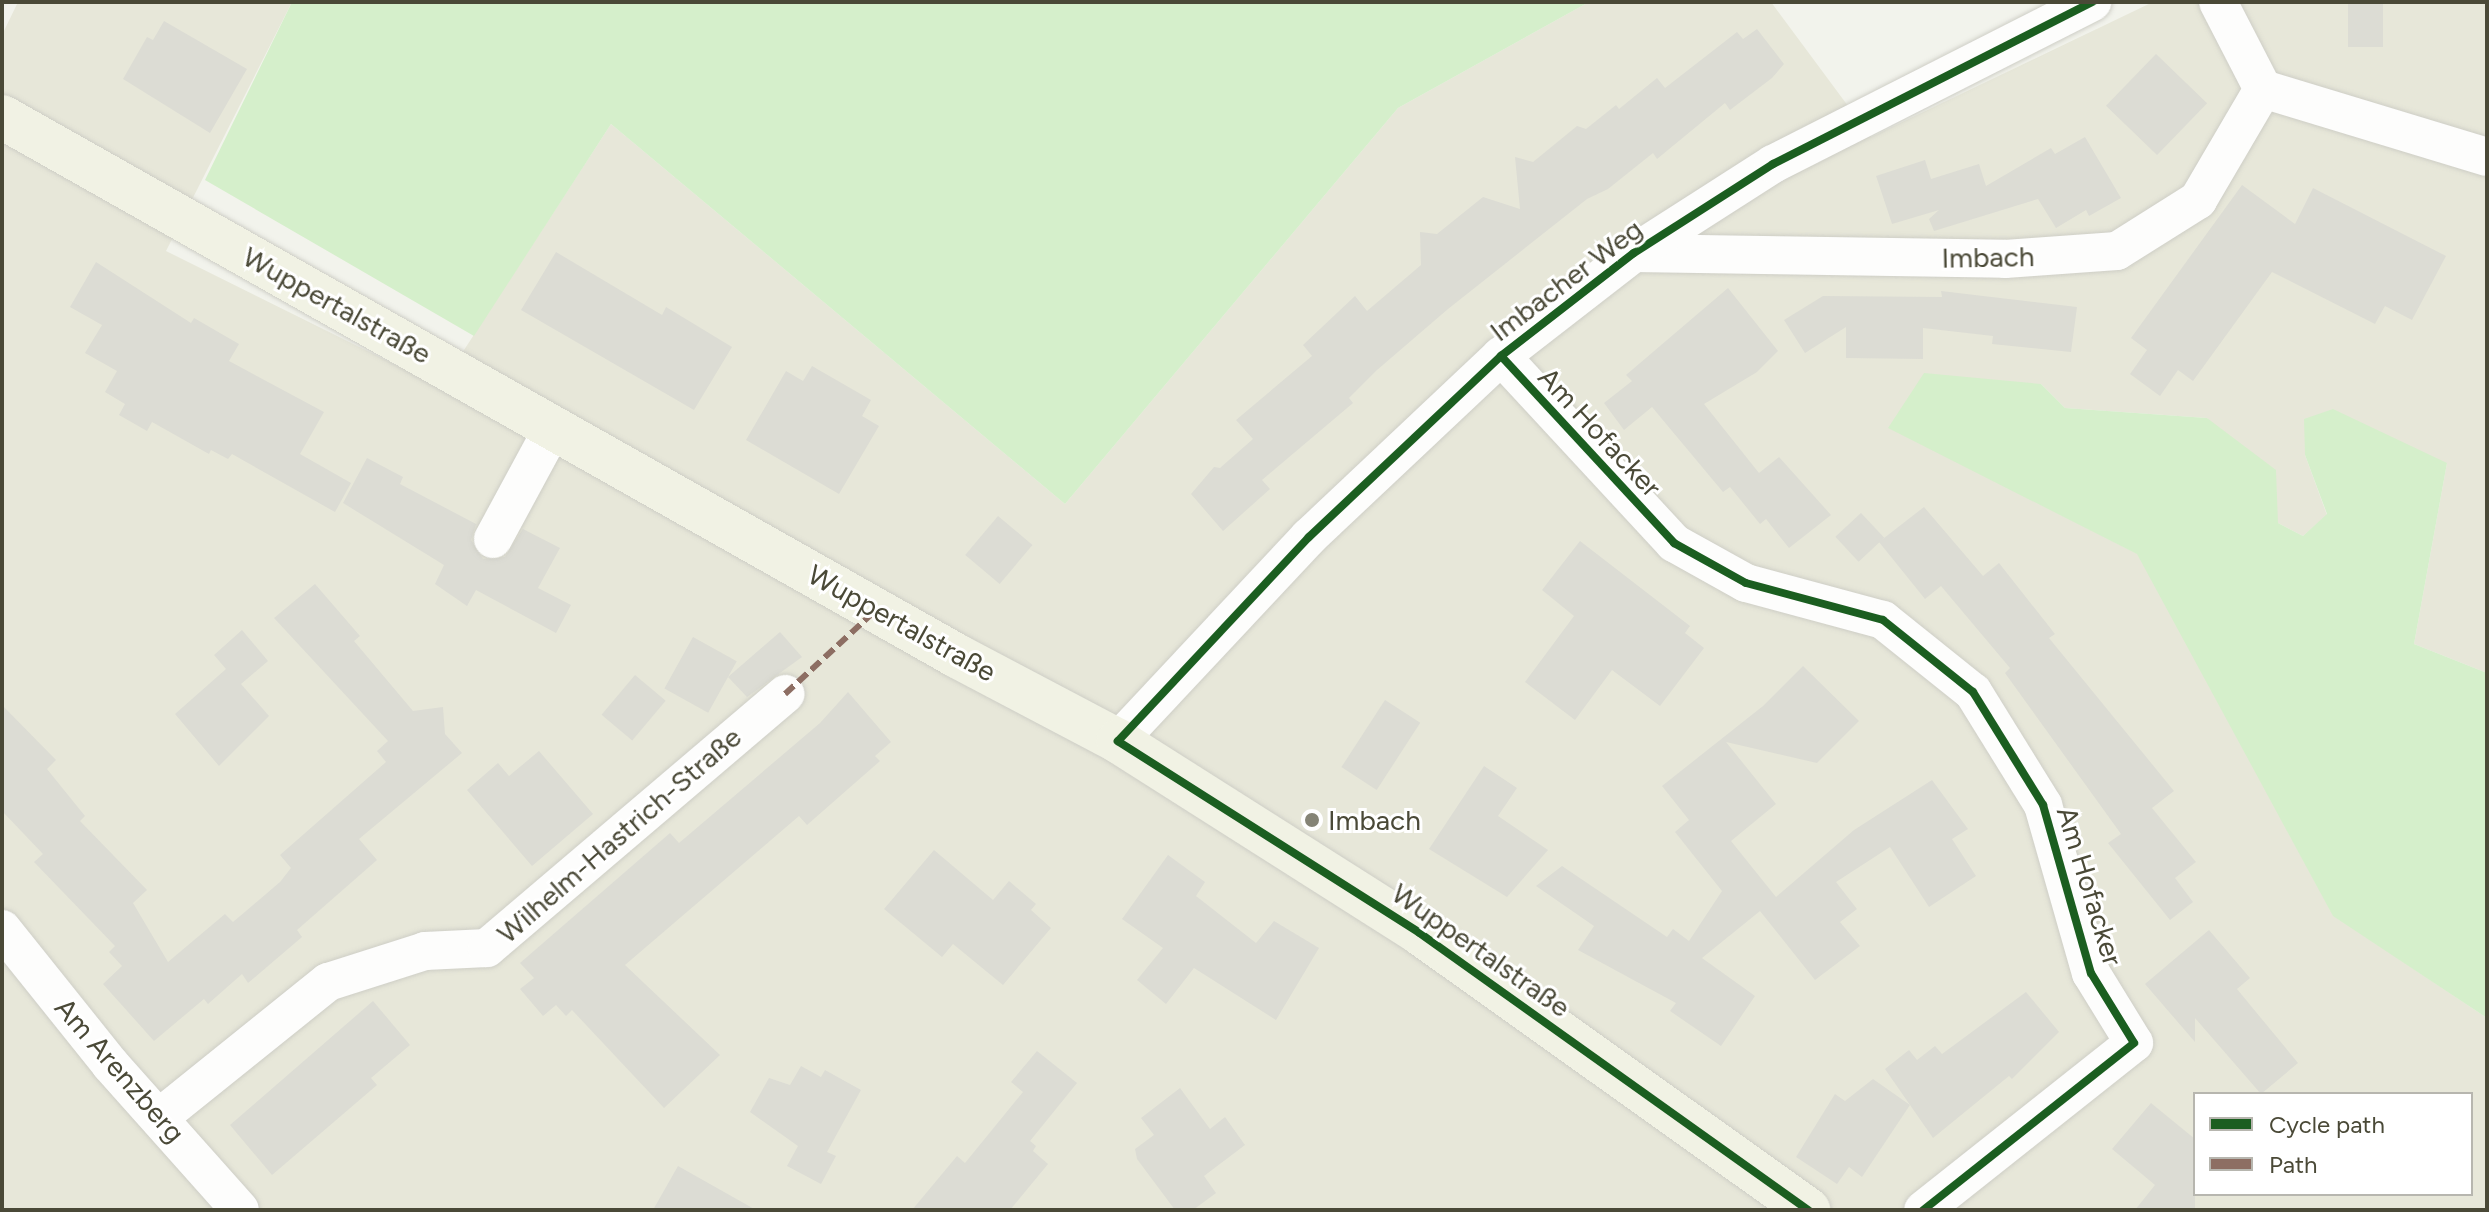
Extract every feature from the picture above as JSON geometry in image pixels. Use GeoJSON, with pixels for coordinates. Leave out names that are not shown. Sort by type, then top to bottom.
{"type":"FeatureCollection","features":[{"type":"Feature","properties":{"kind":"main road","name":"Wuppertalstraße"},"geometry":{"type":"LineString","coordinates":[[2,117],[957,656],[1118,741],[1420,933],[1808,1210]]}},
{"type":"Feature","properties":{"kind":"street","name":"Imbacher Weg"},"geometry":{"type":"LineString","coordinates":[[1118,741],[1309,537],[1501,356],[1634,253],[1773,164],[2092,2]]}},
{"type":"Feature","properties":{"kind":"street"},"geometry":{"type":"LineString","coordinates":[[2218,2],[2263,89],[2487,157]]}},
{"type":"Feature","properties":{"kind":"street","name":"Imbach"},"geometry":{"type":"LineString","coordinates":[[1634,253],[2005,259],[2117,251],[2198,200],[2263,89]]}},
{"type":"Feature","properties":{"kind":"street","name":"Am Hofacker"},"geometry":{"type":"LineString","coordinates":[[1501,356],[1674,543],[1746,583],[1883,620],[1973,692],[2043,805],[2091,973],[2134,1043],[1923,1210]]}},
{"type":"Feature","properties":{"kind":"street"},"geometry":{"type":"LineString","coordinates":[[493,539],[554,426]]}},
{"type":"Feature","properties":{"kind":"street","name":"Wilhelm-Hastrich-Straße"},"geometry":{"type":"LineString","coordinates":[[160,1117],[328,982],[425,951],[487,948],[785,694]]}},
{"type":"Feature","properties":{"kind":"street","name":"Am Arenzberg"},"geometry":{"type":"LineString","coordinates":[[2,929],[110,1064],[240,1210]]}},
{"type":"Feature","properties":{"kind":"shaded area"},"geometry":{"type":"Polygon","coordinates":[[[18,2],[292,2],[166,251],[440,387],[611,124],[1065,504],[1398,108],[1589,2],[1771,2],[1871,137],[2153,2],[2487,2],[2487,673],[2414,644],[2447,463],[2305,455],[2327,515],[2303,536],[2278,523],[2207,418],[2065,408],[2041,384],[1889,427],[2138,554],[2333,915],[2487,1018],[2487,1210],[2,1210],[2,35],[18,2]]]}},
{"type":"Feature","properties":{"kind":"green space"},"geometry":{"type":"Polygon","coordinates":[[[292,2],[1589,2],[1398,108],[1065,504],[611,124],[474,336],[205,180],[292,2]]]}},
{"type":"Feature","properties":{"kind":"green space"},"geometry":{"type":"Polygon","coordinates":[[[1924,373],[2041,384],[2065,408],[2207,418],[2276,470],[2278,523],[2303,536],[2327,514],[2305,455],[2304,419],[2333,409],[2447,463],[2414,644],[2487,673],[2487,1018],[2333,916],[2137,554],[1888,428],[1924,373]]]}},
{"type":"Feature","properties":{"kind":"building"},"geometry":{"type":"Polygon","coordinates":[[[2348,2],[2383,2],[2383,47],[2348,47],[2348,2]]]}},
{"type":"Feature","properties":{"kind":"building"},"geometry":{"type":"Polygon","coordinates":[[[164,21],[247,69],[210,133],[123,79],[147,37],[153,40],[164,21]]]}},
{"type":"Feature","properties":{"kind":"building"},"geometry":{"type":"Polygon","coordinates":[[[1757,29],[1784,64],[1772,78],[1730,110],[1725,103],[1657,159],[1653,153],[1608,189],[1587,199],[1448,309],[1377,370],[1349,398],[1353,403],[1262,480],[1270,489],[1223,531],[1191,494],[1214,467],[1220,468],[1253,439],[1236,420],[1312,356],[1303,345],[1355,296],[1367,311],[1421,265],[1420,232],[1437,234],[1483,197],[1520,209],[1515,157],[1533,162],[1577,126],[1586,129],[1616,105],[1619,109],[1657,78],[1665,88],[1737,32],[1743,39],[1757,29]]]}},
{"type":"Feature","properties":{"kind":"building"},"geometry":{"type":"Polygon","coordinates":[[[2156,54],[2207,103],[2157,155],[2106,106],[2156,54]]]}},
{"type":"Feature","properties":{"kind":"building"},"geometry":{"type":"Polygon","coordinates":[[[2085,137],[2121,198],[2089,216],[2086,210],[2056,228],[2038,199],[1934,231],[1929,219],[1939,210],[1892,224],[1876,176],[1925,160],[1931,179],[1979,164],[1986,186],[2051,148],[2055,154],[2085,137]]]}},
{"type":"Feature","properties":{"kind":"building"},"geometry":{"type":"Polygon","coordinates":[[[2242,185],[2295,224],[2313,188],[2446,256],[2412,320],[2385,306],[2375,324],[2272,272],[2193,381],[2178,370],[2160,396],[2130,374],[2147,350],[2131,338],[2242,185]]]}},
{"type":"Feature","properties":{"kind":"building"},"geometry":{"type":"Polygon","coordinates":[[[556,252],[662,315],[666,307],[732,347],[694,410],[521,310],[556,252]]]}},
{"type":"Feature","properties":{"kind":"building"},"geometry":{"type":"Polygon","coordinates":[[[96,262],[191,323],[194,318],[239,344],[229,361],[324,412],[300,454],[351,483],[335,512],[232,454],[228,459],[211,450],[209,454],[152,422],[147,431],[119,415],[125,404],[105,392],[117,371],[85,353],[102,325],[70,307],[96,262]]]}},
{"type":"Feature","properties":{"kind":"building"},"geometry":{"type":"Polygon","coordinates":[[[1728,288],[1778,351],[1757,372],[1704,404],[1759,473],[1779,457],[1831,515],[1789,548],[1766,519],[1760,524],[1730,487],[1723,492],[1652,407],[1624,430],[1604,403],[1632,381],[1626,375],[1728,288]]]}},
{"type":"Feature","properties":{"kind":"building"},"geometry":{"type":"Polygon","coordinates":[[[1941,291],[2077,307],[2071,352],[1992,344],[1993,336],[1923,328],[1923,359],[1846,358],[1846,327],[1805,353],[1784,320],[1823,296],[1942,297],[1941,291]]]}},
{"type":"Feature","properties":{"kind":"building"},"geometry":{"type":"Polygon","coordinates":[[[812,366],[871,400],[862,416],[879,426],[839,494],[746,440],[786,371],[803,381],[812,366]]]}},
{"type":"Feature","properties":{"kind":"building"},"geometry":{"type":"Polygon","coordinates":[[[367,458],[403,477],[400,484],[476,524],[471,540],[483,559],[505,557],[523,529],[560,548],[538,588],[571,605],[556,633],[476,590],[467,606],[435,584],[444,565],[343,503],[367,458]]]}},
{"type":"Feature","properties":{"kind":"building"},"geometry":{"type":"Polygon","coordinates":[[[1924,507],[1983,576],[1999,563],[2055,634],[2049,638],[2174,791],[2152,808],[2196,862],[2175,878],[2193,902],[2170,920],[2108,843],[2121,834],[2005,673],[2010,668],[1941,586],[1925,599],[1879,542],[1924,507]]]}},
{"type":"Feature","properties":{"kind":"building"},"geometry":{"type":"Polygon","coordinates":[[[1861,513],[1884,538],[1859,562],[1835,537],[1861,513]]]}},
{"type":"Feature","properties":{"kind":"building"},"geometry":{"type":"Polygon","coordinates":[[[998,516],[1032,545],[1000,584],[965,555],[998,516]]]}},
{"type":"Feature","properties":{"kind":"building"},"geometry":{"type":"Polygon","coordinates":[[[1580,541],[1690,626],[1685,633],[1704,648],[1660,706],[1612,670],[1575,720],[1525,682],[1574,616],[1542,590],[1580,541]]]}},
{"type":"Feature","properties":{"kind":"building"},"geometry":{"type":"Polygon","coordinates":[[[315,584],[360,636],[354,641],[413,711],[443,707],[445,734],[462,753],[359,839],[377,860],[297,930],[302,937],[248,983],[242,974],[208,1004],[204,999],[154,1041],[103,984],[122,966],[109,952],[115,946],[34,862],[43,854],[2,811],[2,705],[56,760],[47,769],[85,816],[80,821],[147,890],[133,903],[168,962],[225,914],[233,922],[280,882],[291,868],[280,855],[386,762],[377,751],[388,741],[274,618],[315,584]]]}},
{"type":"Feature","properties":{"kind":"building"},"geometry":{"type":"Polygon","coordinates":[[[242,630],[268,661],[241,684],[269,716],[219,766],[175,714],[226,669],[214,655],[242,630]]]}},
{"type":"Feature","properties":{"kind":"building"},"geometry":{"type":"Polygon","coordinates":[[[780,632],[802,657],[747,697],[728,677],[780,632]]]}},
{"type":"Feature","properties":{"kind":"building"},"geometry":{"type":"Polygon","coordinates":[[[693,637],[737,661],[708,713],[664,689],[693,637]]]}},
{"type":"Feature","properties":{"kind":"building"},"geometry":{"type":"Polygon","coordinates":[[[1803,666],[1859,721],[1817,763],[1726,742],[1776,804],[1731,841],[1776,897],[1854,830],[1932,780],[1968,829],[1952,839],[1976,876],[1929,907],[1890,847],[1836,882],[1857,909],[1840,922],[1860,946],[1815,980],[1760,911],[1702,958],[1755,996],[1721,1046],[1670,1011],[1676,1003],[1578,950],[1594,926],[1536,886],[1562,866],[1667,937],[1673,929],[1689,941],[1722,891],[1675,832],[1689,820],[1662,786],[1763,706],[1803,666]]]}},
{"type":"Feature","properties":{"kind":"building"},"geometry":{"type":"Polygon","coordinates":[[[635,675],[666,701],[632,741],[602,715],[635,675]]]}},
{"type":"Feature","properties":{"kind":"building"},"geometry":{"type":"Polygon","coordinates":[[[848,692],[891,742],[875,756],[880,761],[807,825],[799,816],[625,965],[720,1055],[664,1108],[572,1010],[566,1016],[556,1005],[543,1016],[520,989],[534,978],[520,963],[670,833],[679,843],[820,723],[848,692]]]}},
{"type":"Feature","properties":{"kind":"building"},"geometry":{"type":"Polygon","coordinates":[[[1385,700],[1420,723],[1377,790],[1341,767],[1385,700]]]}},
{"type":"Feature","properties":{"kind":"building"},"geometry":{"type":"Polygon","coordinates":[[[539,751],[593,814],[532,866],[467,790],[498,763],[509,776],[539,751]]]}},
{"type":"Feature","properties":{"kind":"building"},"geometry":{"type":"Polygon","coordinates":[[[1484,766],[1517,788],[1498,816],[1548,850],[1507,897],[1429,849],[1484,766]]]}},
{"type":"Feature","properties":{"kind":"building"},"geometry":{"type":"Polygon","coordinates":[[[934,850],[993,900],[1009,881],[1036,904],[1031,910],[1051,928],[1003,985],[953,944],[942,957],[884,909],[934,850]]]}},
{"type":"Feature","properties":{"kind":"building"},"geometry":{"type":"Polygon","coordinates":[[[1168,855],[1205,882],[1196,896],[1256,943],[1274,921],[1319,948],[1276,1020],[1194,968],[1166,1004],[1137,980],[1163,948],[1122,919],[1168,855]]]}},
{"type":"Feature","properties":{"kind":"building"},"geometry":{"type":"Polygon","coordinates":[[[2209,930],[2250,978],[2237,989],[2298,1063],[2263,1092],[2259,1092],[2195,1018],[2195,1042],[2145,984],[2209,930]]]}},
{"type":"Feature","properties":{"kind":"building"},"geometry":{"type":"Polygon","coordinates":[[[2026,992],[2059,1032],[2012,1079],[2009,1076],[1933,1138],[1885,1069],[1909,1050],[1917,1060],[1935,1046],[1942,1054],[2026,992]]]}},
{"type":"Feature","properties":{"kind":"building"},"geometry":{"type":"Polygon","coordinates":[[[373,1001],[410,1045],[371,1078],[377,1085],[272,1175],[230,1125],[373,1001]]]}},
{"type":"Feature","properties":{"kind":"building"},"geometry":{"type":"Polygon","coordinates":[[[1037,1051],[1077,1083],[1030,1141],[1036,1146],[1033,1151],[1048,1164],[1010,1210],[912,1210],[957,1156],[965,1163],[1023,1092],[1011,1082],[1037,1051]]]}},
{"type":"Feature","properties":{"kind":"building"},"geometry":{"type":"Polygon","coordinates":[[[801,1066],[821,1077],[825,1070],[861,1090],[827,1152],[836,1156],[821,1184],[787,1166],[798,1146],[750,1112],[769,1078],[790,1085],[801,1066]]]}},
{"type":"Feature","properties":{"kind":"building"},"geometry":{"type":"Polygon","coordinates":[[[1873,1079],[1910,1105],[1862,1177],[1849,1167],[1837,1184],[1796,1157],[1835,1094],[1845,1101],[1873,1079]]]}},
{"type":"Feature","properties":{"kind":"building"},"geometry":{"type":"Polygon","coordinates":[[[1180,1088],[1210,1129],[1225,1117],[1245,1145],[1204,1176],[1216,1193],[1193,1210],[1175,1210],[1137,1159],[1135,1149],[1154,1135],[1141,1118],[1180,1088]]]}},
{"type":"Feature","properties":{"kind":"building"},"geometry":{"type":"Polygon","coordinates":[[[2151,1103],[2193,1137],[2195,1210],[2135,1210],[2155,1185],[2112,1149],[2151,1103]]]}},
{"type":"Feature","properties":{"kind":"building"},"geometry":{"type":"Polygon","coordinates":[[[678,1166],[756,1210],[653,1210],[678,1166]]]}},
{"type":"Feature","properties":{"kind":"marked path"},"geometry":{"type":"LineString","coordinates":[[785,694],[876,610]]}},
{"type":"Feature","properties":{"kind":"cycle path"},"geometry":{"type":"LineString","coordinates":[[1808,1210],[1420,933],[1118,741],[1309,537],[1501,356],[1634,253],[1773,164],[2092,2]]}},
{"type":"Feature","properties":{"kind":"cycle path"},"geometry":{"type":"LineString","coordinates":[[1501,356],[1674,543],[1746,583],[1883,620],[1973,692],[2043,805],[2091,973],[2134,1043],[1923,1210]]}},
{"type":"Feature","properties":{"kind":"place","name":"Imbach"},"geometry":{"type":"Point","coordinates":[1312,820]}}]}
